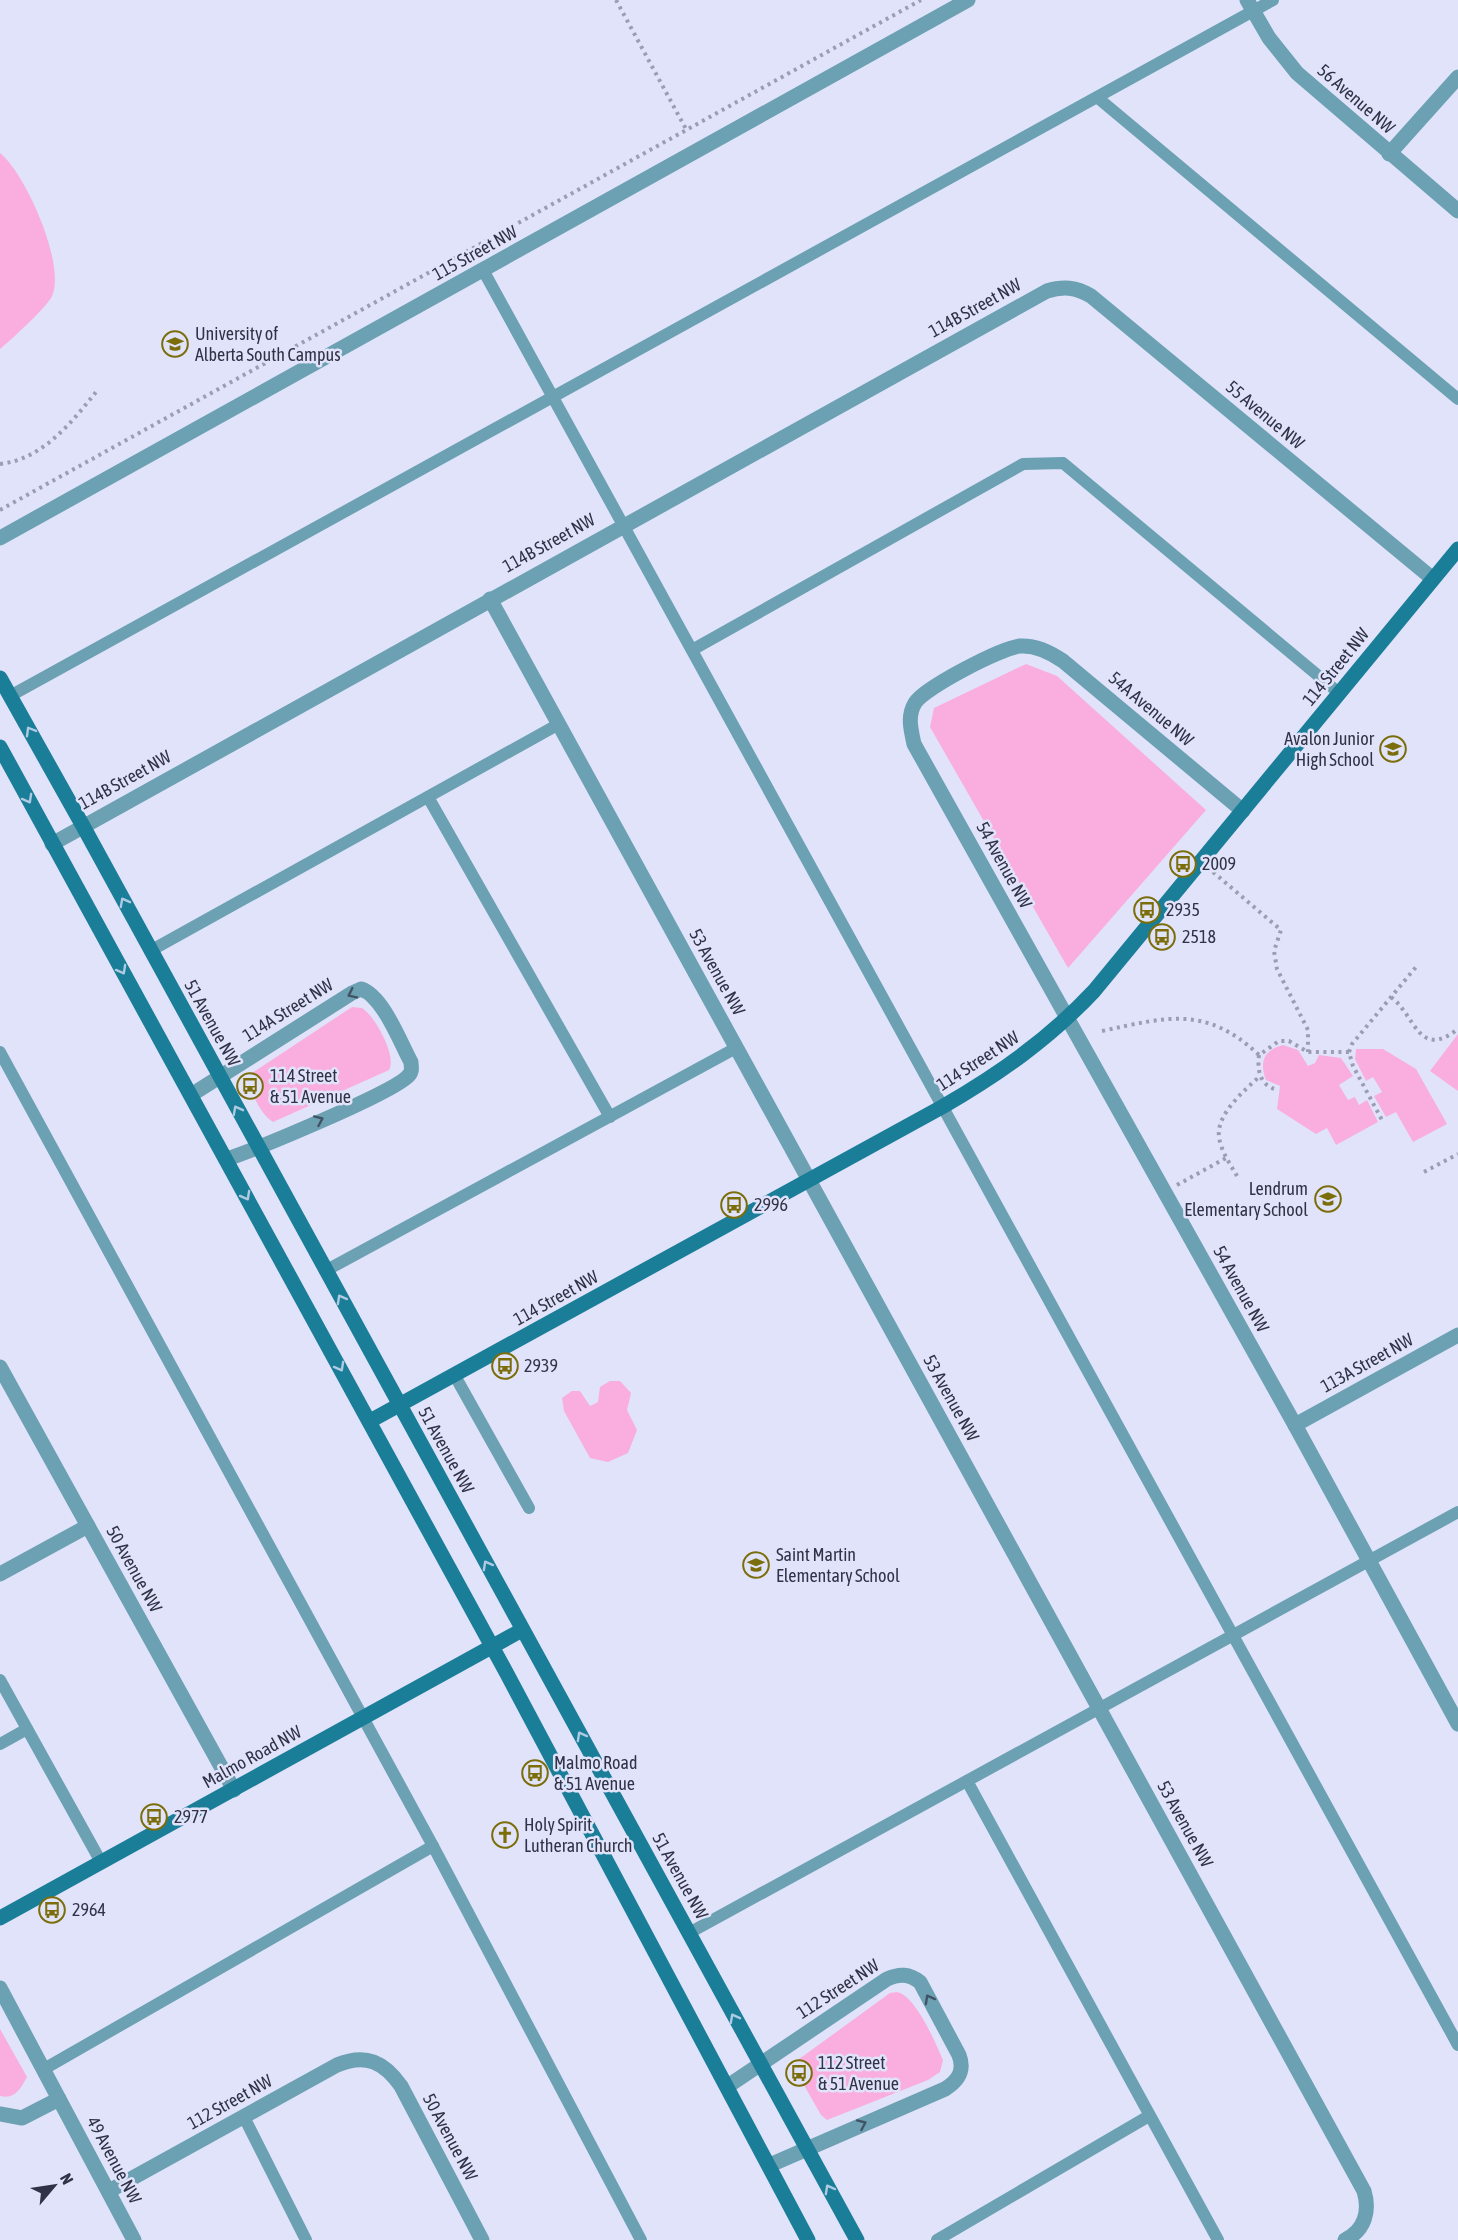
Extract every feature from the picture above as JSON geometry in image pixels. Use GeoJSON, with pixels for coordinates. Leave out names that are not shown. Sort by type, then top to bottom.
{"type":"FeatureCollection","features":[{"type":"Feature","properties":{"kind":"main road","name":"114 Street NW"},"geometry":{"type":"LineString","coordinates":[[370,1421],[942,1107],[1003,1070],[1047,1038],[1094,991],[1458,549]]}},
{"type":"Feature","properties":{"kind":"main road","name":"51 Avenue NW"},"geometry":{"type":"LineString","coordinates":[[0,678],[857,2240]]}},
{"type":"Feature","properties":{"kind":"main road"},"geometry":{"type":"LineString","coordinates":[[0,747],[370,1421],[728,2086],[808,2240]]}},
{"type":"Feature","properties":{"kind":"main road","name":"Malmo Road NW"},"geometry":{"type":"LineString","coordinates":[[0,1918],[522,1630]]}},
{"type":"Feature","properties":{"kind":"street","name":"115 Street NW"},"geometry":{"type":"LineString","coordinates":[[0,538],[968,0]]}},
{"type":"Feature","properties":{"kind":"street","name":"56 Avenue NW"},"geometry":{"type":"LineString","coordinates":[[1250,5],[1269,38],[1297,73],[1458,211]]}},
{"type":"Feature","properties":{"kind":"street"},"geometry":{"type":"LineString","coordinates":[[1389,154],[1458,77]]}},
{"type":"Feature","properties":{"kind":"street","name":"114B Street NW"},"geometry":{"type":"LineString","coordinates":[[52,844],[622,525],[1047,291],[1069,288]]}},
{"type":"Feature","properties":{"kind":"street","name":"55 Avenue NW"},"geometry":{"type":"LineString","coordinates":[[1069,288],[1080,290],[1091,296],[1433,579]]}},
{"type":"Feature","properties":{"kind":"street","name":"53 Avenue NW"},"geometry":{"type":"LineString","coordinates":[[490,599],[1364,2191],[1367,2202],[1365,2220],[1346,2240]]}},
{"type":"Feature","properties":{"kind":"street","name":"54 Avenue NW"},"geometry":{"type":"LineString","coordinates":[[1029,646],[997,652],[925,692],[913,705],[910,714],[914,744],[1295,1425],[1458,1724]]}},
{"type":"Feature","properties":{"kind":"street","name":"54A Avenue NW"},"geometry":{"type":"LineString","coordinates":[[1029,646],[1052,653],[1063,661],[1243,811]]}},
{"type":"Feature","properties":{"kind":"street","name":"114A Street NW"},"geometry":{"type":"LineString","coordinates":[[191,1095],[328,1006],[361,989],[370,992],[384,1012],[411,1062],[412,1072],[408,1077],[258,1148],[227,1159]]}},
{"type":"Feature","properties":{"kind":"street","name":"113A Street NW"},"geometry":{"type":"LineString","coordinates":[[1295,1425],[1458,1335]]}},
{"type":"Feature","properties":{"kind":"street","name":"50 Avenue NW"},"geometry":{"type":"LineString","coordinates":[[0,1367],[234,1790]]}},
{"type":"Feature","properties":{"kind":"street"},"geometry":{"type":"LineString","coordinates":[[0,1574],[88,1526]]}},
{"type":"Feature","properties":{"kind":"street","name":"112 Street NW"},"geometry":{"type":"LineString","coordinates":[[728,2086],[887,1979],[904,1975],[920,1982],[959,2055],[961,2067],[958,2079],[945,2089],[770,2165]]}},
{"type":"Feature","properties":{"kind":"street","name":"49 Avenue NW"},"geometry":{"type":"LineString","coordinates":[[0,1988],[134,2240]]}},
{"type":"Feature","properties":{"kind":"street","name":"112 Street NW"},"geometry":{"type":"LineString","coordinates":[[109,2192],[338,2065],[359,2059],[374,2061]]}},
{"type":"Feature","properties":{"kind":"street","name":"50 Avenue NW"},"geometry":{"type":"LineString","coordinates":[[374,2061],[384,2066],[401,2086],[482,2240]]}},
{"type":"Feature","properties":{"kind":"street"},"geometry":{"type":"LineString","coordinates":[[0,2114],[21,2118],[59,2099]]}},
{"type":"Feature","properties":{"kind":"lane"},"geometry":{"type":"LineString","coordinates":[[10,696],[1098,98],[1250,5],[1273,0]]}},
{"type":"Feature","properties":{"kind":"lane"},"geometry":{"type":"LineString","coordinates":[[1098,98],[1458,399]]}},
{"type":"Feature","properties":{"kind":"lane"},"geometry":{"type":"LineString","coordinates":[[483,270],[1458,2045]]}},
{"type":"Feature","properties":{"kind":"lane"},"geometry":{"type":"LineString","coordinates":[[692,650],[1023,464],[1063,463],[1340,693]]}},
{"type":"Feature","properties":{"kind":"lane"},"geometry":{"type":"LineString","coordinates":[[150,951],[559,724]]}},
{"type":"Feature","properties":{"kind":"lane"},"geometry":{"type":"LineString","coordinates":[[428,797],[610,1117]]}},
{"type":"Feature","properties":{"kind":"lane"},"geometry":{"type":"LineString","coordinates":[[325,1271],[736,1048]]}},
{"type":"Feature","properties":{"kind":"lane"},"geometry":{"type":"LineString","coordinates":[[0,1052],[433,1846],[641,2240]]}},
{"type":"Feature","properties":{"kind":"lane"},"geometry":{"type":"LineString","coordinates":[[455,1376],[529,1508]]}},
{"type":"Feature","properties":{"kind":"lane"},"geometry":{"type":"LineString","coordinates":[[689,1933],[1458,1512]]}},
{"type":"Feature","properties":{"kind":"lane"},"geometry":{"type":"LineString","coordinates":[[0,1680],[101,1862]]}},
{"type":"Feature","properties":{"kind":"lane"},"geometry":{"type":"LineString","coordinates":[[0,1744],[27,1729]]}},
{"type":"Feature","properties":{"kind":"lane"},"geometry":{"type":"LineString","coordinates":[[967,1781],[1218,2240]]}},
{"type":"Feature","properties":{"kind":"lane"},"geometry":{"type":"LineString","coordinates":[[44,2069],[433,1846]]}},
{"type":"Feature","properties":{"kind":"lane"},"geometry":{"type":"LineString","coordinates":[[937,2240],[1149,2116]]}},
{"type":"Feature","properties":{"kind":"lane"},"geometry":{"type":"LineString","coordinates":[[244,2117],[306,2240]]}},
{"type":"Feature","properties":{"kind":"path"},"geometry":{"type":"LineString","coordinates":[[616,0],[699,150]]}},
{"type":"Feature","properties":{"kind":"path"},"geometry":{"type":"LineString","coordinates":[[0,510],[921,0]]}},
{"type":"Feature","properties":{"kind":"path"},"geometry":{"type":"LineString","coordinates":[[0,464],[34,452],[53,440],[96,392]]}},
{"type":"Feature","properties":{"kind":"path"},"geometry":{"type":"LineString","coordinates":[[1201,862],[1281,930],[1274,951],[1277,969],[1308,1030],[1308,1052]]}},
{"type":"Feature","properties":{"kind":"path"},"geometry":{"type":"LineString","coordinates":[[1382,1120],[1353,1065],[1350,1052],[1352,1044],[1416,967]]}},
{"type":"Feature","properties":{"kind":"path"},"geometry":{"type":"LineString","coordinates":[[1391,997],[1404,1008],[1416,1031],[1426,1038],[1444,1039],[1458,1029]]}},
{"type":"Feature","properties":{"kind":"path"},"geometry":{"type":"LineString","coordinates":[[1102,1031],[1156,1019],[1185,1019],[1226,1028],[1259,1055]]}},
{"type":"Feature","properties":{"kind":"path"},"geometry":{"type":"LineString","coordinates":[[1278,1090],[1265,1084],[1257,1066],[1259,1055],[1279,1041],[1288,1041],[1308,1052],[1350,1052]]}},
{"type":"Feature","properties":{"kind":"path"},"geometry":{"type":"LineString","coordinates":[[1237,1176],[1221,1146],[1220,1128],[1242,1092],[1260,1077]]}},
{"type":"Feature","properties":{"kind":"path"},"geometry":{"type":"LineString","coordinates":[[1424,1172],[1458,1154]]}},
{"type":"Feature","properties":{"kind":"path"},"geometry":{"type":"LineString","coordinates":[[1165,1192],[1227,1158]]}},
{"type":"Feature","properties":{"kind":"shaded area"},"geometry":{"type":"Polygon","coordinates":[[[0,153],[10,164],[32,199],[49,243],[55,282],[49,301],[0,349],[0,153]]]}},
{"type":"Feature","properties":{"kind":"shaded area"},"geometry":{"type":"Polygon","coordinates":[[[1026,664],[1057,676],[1206,810],[1068,968],[930,727],[934,708],[1026,664]]]}},
{"type":"Feature","properties":{"kind":"shaded area"},"geometry":{"type":"Polygon","coordinates":[[[352,1007],[362,1008],[378,1027],[390,1056],[389,1070],[273,1122],[256,1101],[249,1075],[352,1007]]]}},
{"type":"Feature","properties":{"kind":"shaded area"},"geometry":{"type":"Polygon","coordinates":[[[1458,1034],[1458,1091],[1430,1071],[1458,1034]]]}},
{"type":"Feature","properties":{"kind":"shaded area"},"geometry":{"type":"Polygon","coordinates":[[[1283,1045],[1298,1050],[1308,1066],[1315,1063],[1319,1055],[1341,1058],[1353,1076],[1339,1085],[1348,1100],[1355,1097],[1359,1105],[1367,1100],[1378,1122],[1336,1145],[1327,1128],[1316,1134],[1277,1109],[1280,1086],[1266,1080],[1263,1062],[1271,1050],[1283,1045]]]}},
{"type":"Feature","properties":{"kind":"shaded area"},"geometry":{"type":"Polygon","coordinates":[[[1356,1049],[1383,1049],[1416,1069],[1447,1124],[1413,1142],[1396,1112],[1386,1117],[1374,1096],[1382,1092],[1373,1077],[1366,1081],[1355,1059],[1356,1049]]]}},
{"type":"Feature","properties":{"kind":"shaded area"},"geometry":{"type":"Polygon","coordinates":[[[610,1381],[620,1381],[631,1393],[627,1410],[637,1430],[628,1453],[608,1462],[590,1458],[564,1411],[562,1398],[572,1391],[580,1391],[590,1406],[598,1402],[600,1387],[610,1381]]]}},
{"type":"Feature","properties":{"kind":"shaded area"},"geometry":{"type":"Polygon","coordinates":[[[897,1992],[911,2002],[924,2021],[943,2060],[940,2072],[928,2080],[827,2120],[821,2115],[796,2071],[795,2062],[890,1993],[897,1992]]]}},
{"type":"Feature","properties":{"kind":"shaded area"},"geometry":{"type":"Polygon","coordinates":[[[0,2029],[27,2077],[14,2095],[5,2097],[0,2096],[0,2029]]]}},
{"type":"Feature","properties":{"kind":"place","name":"University of Alberta South Campus"},"geometry":{"type":"Point","coordinates":[175,344]}},
{"type":"Feature","properties":{"kind":"place","name":"Avalon Junior High School"},"geometry":{"type":"Point","coordinates":[1393,749]}},
{"type":"Feature","properties":{"kind":"place","name":"2009"},"geometry":{"type":"Point","coordinates":[1183,864]}},
{"type":"Feature","properties":{"kind":"place","name":"2935"},"geometry":{"type":"Point","coordinates":[1147,910]}},
{"type":"Feature","properties":{"kind":"place","name":"2518"},"geometry":{"type":"Point","coordinates":[1162,937]}},
{"type":"Feature","properties":{"kind":"place","name":"114 Street & 51 Avenue"},"geometry":{"type":"Point","coordinates":[250,1086]}},
{"type":"Feature","properties":{"kind":"place","name":"Lendrum Elementary School"},"geometry":{"type":"Point","coordinates":[1328,1199]}},
{"type":"Feature","properties":{"kind":"place","name":"2996"},"geometry":{"type":"Point","coordinates":[734,1205]}},
{"type":"Feature","properties":{"kind":"place","name":"2939"},"geometry":{"type":"Point","coordinates":[505,1366]}},
{"type":"Feature","properties":{"kind":"place","name":"Saint Martin Elementary School"},"geometry":{"type":"Point","coordinates":[756,1565]}},
{"type":"Feature","properties":{"kind":"place","name":"Malmo Road & 51 Avenue"},"geometry":{"type":"Point","coordinates":[535,1773]}},
{"type":"Feature","properties":{"kind":"place","name":"2977"},"geometry":{"type":"Point","coordinates":[154,1817]}},
{"type":"Feature","properties":{"kind":"place","name":"Holy Spirit Lutheran Church"},"geometry":{"type":"Point","coordinates":[505,1835]}},
{"type":"Feature","properties":{"kind":"place","name":"2964"},"geometry":{"type":"Point","coordinates":[52,1910]}},
{"type":"Feature","properties":{"kind":"place","name":"112 Street & 51 Avenue"},"geometry":{"type":"Point","coordinates":[799,2073]}}]}
